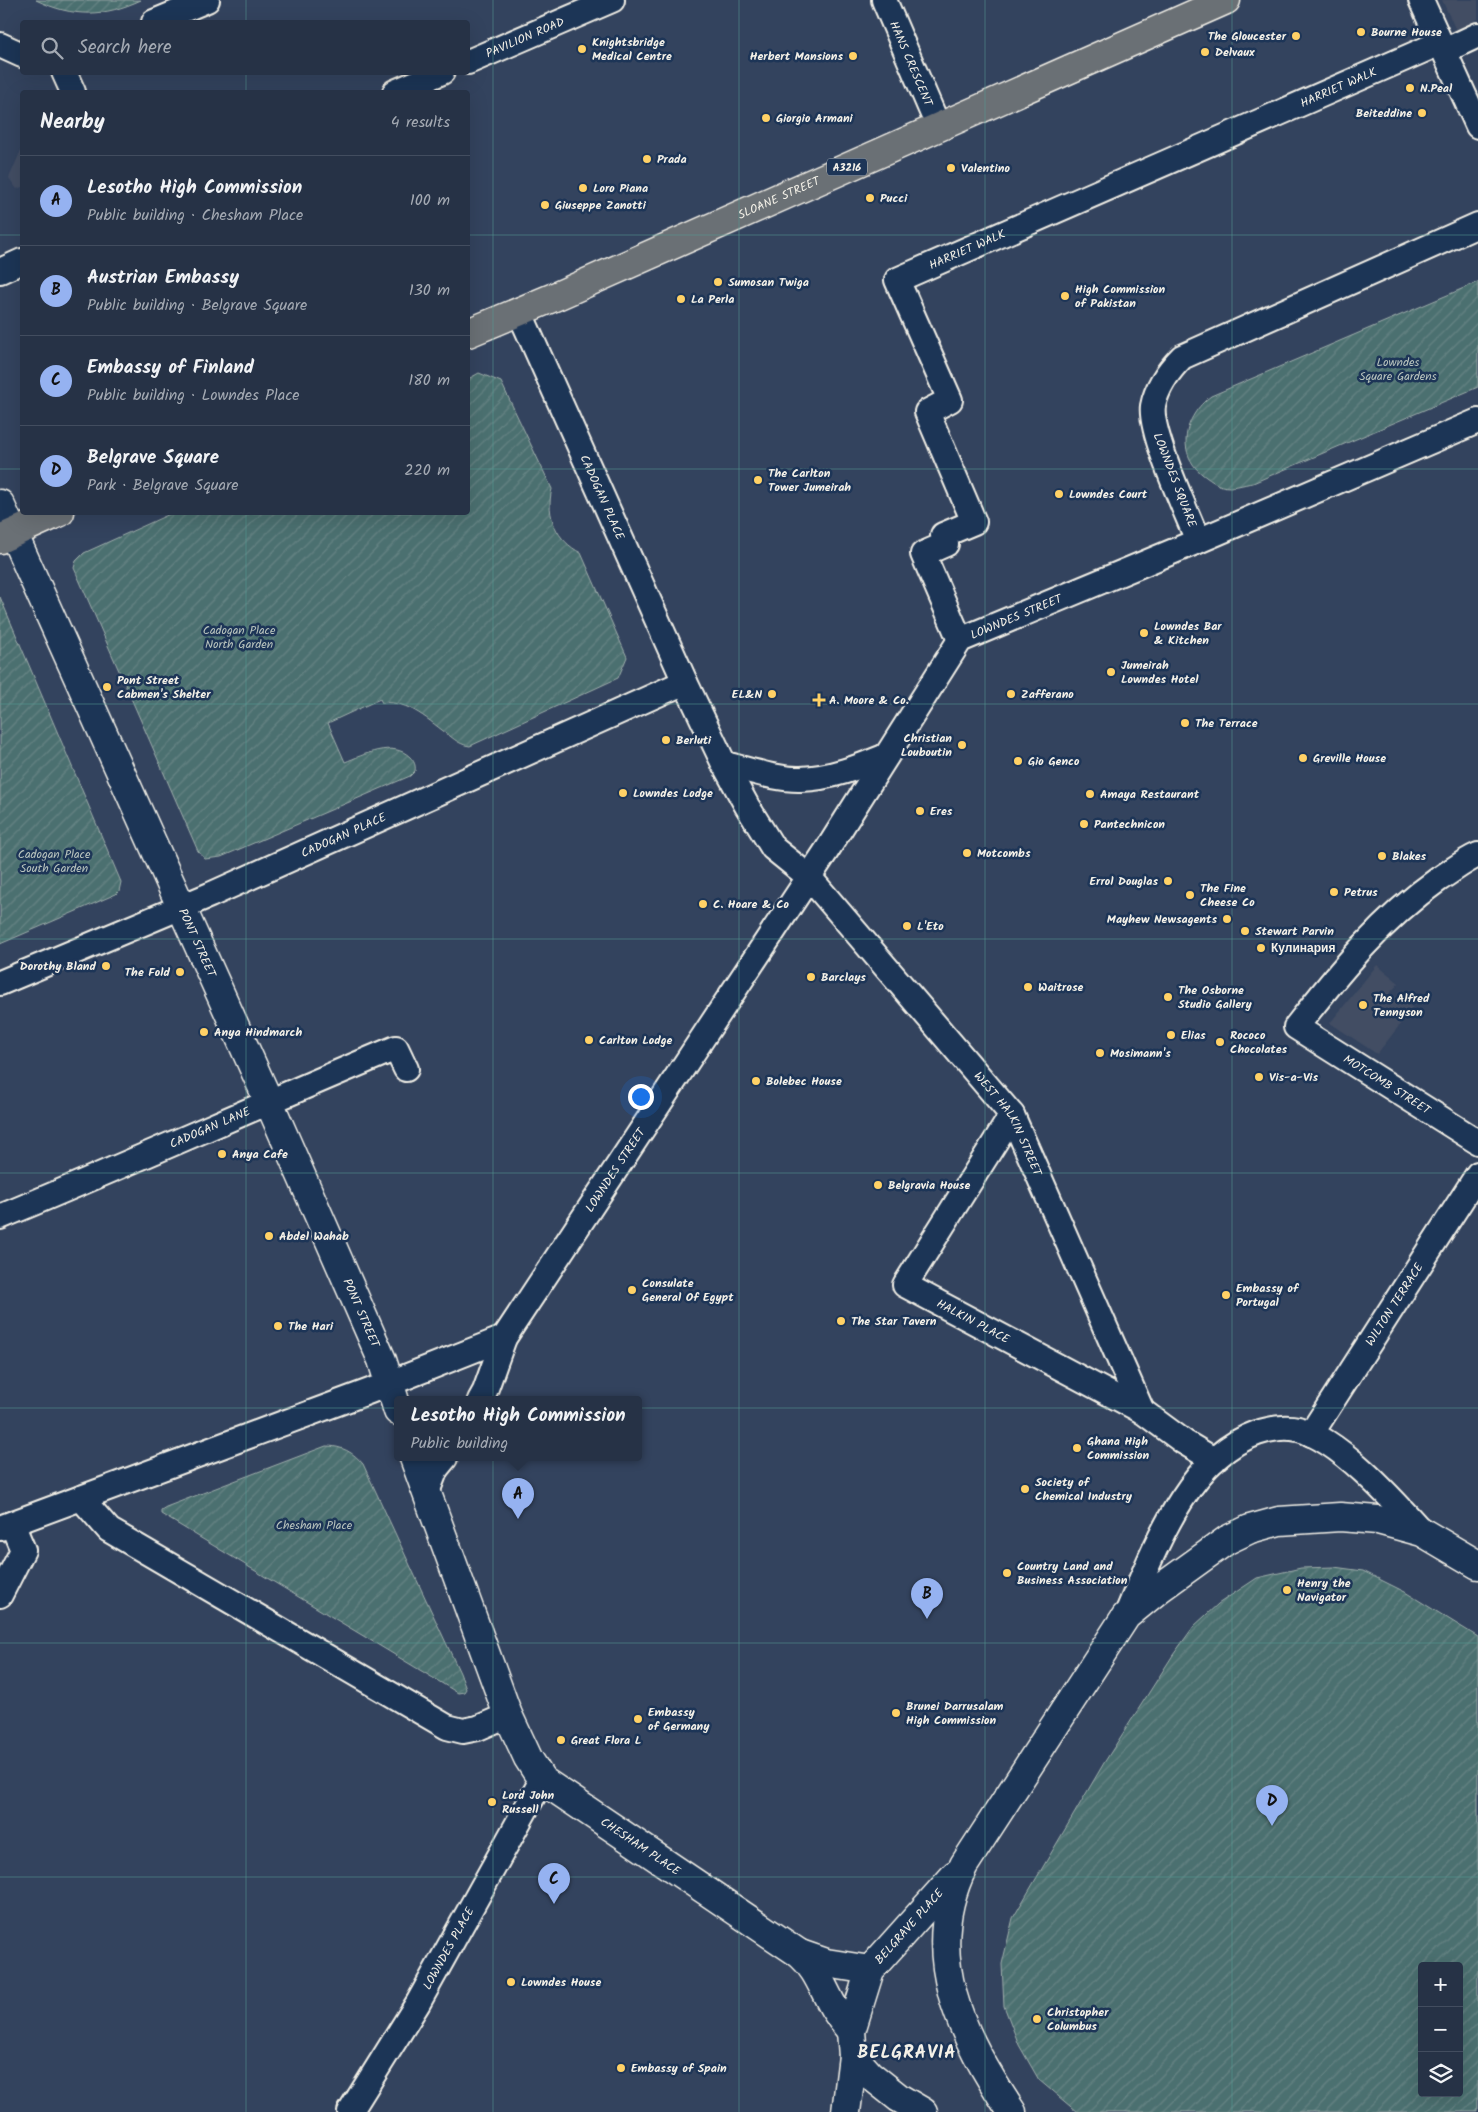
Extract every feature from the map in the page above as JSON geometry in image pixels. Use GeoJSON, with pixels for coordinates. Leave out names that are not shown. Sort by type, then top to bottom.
{"type":"FeatureCollection","features":[{"type":"Feature","properties":{"kind":"main road","name":"SLOANE STREET"},"geometry":{"type":"LineString","coordinates":[[470,332],[1226,0]]}},
{"type":"Feature","properties":{"kind":"main road","name":"PONT STREET"},"geometry":{"type":"LineString","coordinates":[[0,504],[7,536],[181,908],[269,1102],[382,1360],[390,1383]]}},
{"type":"Feature","properties":{"kind":"main road"},"geometry":{"type":"LineString","coordinates":[[7,536],[53,515]]}},
{"type":"Feature","properties":{"kind":"main road"},"geometry":{"type":"LineString","coordinates":[[390,1383],[394,1397]]}},
{"type":"Feature","properties":{"kind":"main road","name":"CHESHAM PLACE"},"geometry":{"type":"LineString","coordinates":[[415,1461],[508,1715],[528,1758],[542,1780],[800,1954],[817,1973],[852,2044],[870,2075],[899,2098],[923,2112]]}},
{"type":"Feature","properties":{"kind":"main road"},"geometry":{"type":"LineString","coordinates":[[1012,2112],[975,2052],[953,1996],[947,1962],[945,1931],[948,1908],[954,1886],[964,1864],[1126,1616],[1144,1600],[1227,1540],[1250,1529],[1279,1521],[1340,1517],[1378,1520],[1422,1532],[1478,1565]]}},
{"type":"Feature","properties":{"kind":"main road","name":"BELGRAVE PLACE"},"geometry":{"type":"LineString","coordinates":[[846,2112],[852,2044],[870,1970],[964,1864]]}},
{"type":"Feature","properties":{"kind":"main road","name":"CHESHAM PLACE"},"geometry":{"type":"LineString","coordinates":[[800,1954],[826,1963],[870,1970]]}},
{"type":"Feature","properties":{"kind":"street"},"geometry":{"type":"LineString","coordinates":[[159,20],[207,0]]}},
{"type":"Feature","properties":{"kind":"street","name":"PAVILION ROAD"},"geometry":{"type":"LineString","coordinates":[[470,61],[612,0]]}},
{"type":"Feature","properties":{"kind":"street","name":"HANS CRESCENT"},"geometry":{"type":"LineString","coordinates":[[884,0],[938,126]]}},
{"type":"Feature","properties":{"kind":"street"},"geometry":{"type":"LineString","coordinates":[[1421,0],[1478,126]]}},
{"type":"Feature","properties":{"kind":"street","name":"HARRIET WALK"},"geometry":{"type":"LineString","coordinates":[[960,640],[923,554],[946,544],[943,536],[974,522],[927,412],[950,400],[897,280],[1442,47],[1478,35]]}},
{"type":"Feature","properties":{"kind":"street"},"geometry":{"type":"LineString","coordinates":[[0,45],[20,54]]}},
{"type":"Feature","properties":{"kind":"street"},"geometry":{"type":"LineString","coordinates":[[65,75],[72,90]]}},
{"type":"Feature","properties":{"kind":"street"},"geometry":{"type":"LineString","coordinates":[[400,90],[435,75]]}},
{"type":"Feature","properties":{"kind":"street","name":"LOWNDES SQUARE"},"geometry":{"type":"LineString","coordinates":[[1478,225],[1182,357],[1170,369],[1159,385],[1153,407],[1154,428],[1198,541],[1478,421]]}},
{"type":"Feature","properties":{"kind":"street"},"geometry":{"type":"LineString","coordinates":[[0,271],[20,262]]}},
{"type":"Feature","properties":{"kind":"street","name":"CADOGAN PLACE"},"geometry":{"type":"LineString","coordinates":[[519,310],[685,682],[721,757]]}},
{"type":"Feature","properties":{"kind":"street","name":"LOWNDES STREET"},"geometry":{"type":"LineString","coordinates":[[504,1338],[809,877],[960,640],[1198,541]]}},
{"type":"Feature","properties":{"kind":"street","name":"CADOGAN PLACE"},"geometry":{"type":"LineString","coordinates":[[0,983],[181,908],[685,682]]}},
{"type":"Feature","properties":{"kind":"street"},"geometry":{"type":"LineString","coordinates":[[721,757],[799,780],[827,777],[852,770],[886,756]]}},
{"type":"Feature","properties":{"kind":"street"},"geometry":{"type":"LineString","coordinates":[[721,757],[747,806],[773,848],[809,877]]}},
{"type":"Feature","properties":{"kind":"street","name":"MOTCOMB STREET"},"geometry":{"type":"LineString","coordinates":[[1478,855],[1420,893],[1380,928],[1349,960],[1296,1027],[1478,1142]]}},
{"type":"Feature","properties":{"kind":"street","name":"WEST HALKIN STREET"},"geometry":{"type":"LineString","coordinates":[[809,877],[1012,1115],[1142,1411]]}},
{"type":"Feature","properties":{"kind":"street","name":"CADOGAN LANE"},"geometry":{"type":"LineString","coordinates":[[0,1217],[396,1048],[406,1069]]}},
{"type":"Feature","properties":{"kind":"street","name":"HALKIN PLACE"},"geometry":{"type":"LineString","coordinates":[[1012,1115],[904,1285],[1142,1411],[1184,1442],[1214,1460]]}},
{"type":"Feature","properties":{"kind":"street","name":"WILTON TERRACE"},"geometry":{"type":"LineString","coordinates":[[1311,1434],[1478,1174]]}},
{"type":"Feature","properties":{"kind":"street"},"geometry":{"type":"LineString","coordinates":[[0,1596],[23,1550],[6,1526],[390,1383],[504,1338]]}},
{"type":"Feature","properties":{"kind":"street"},"geometry":{"type":"LineString","coordinates":[[482,1396],[504,1338]]}},
{"type":"Feature","properties":{"kind":"street"},"geometry":{"type":"LineString","coordinates":[[1126,1616],[1169,1522],[1190,1487],[1214,1460],[1238,1443],[1266,1430],[1297,1429],[1311,1434],[1333,1448],[1382,1488],[1422,1532]]}},
{"type":"Feature","properties":{"kind":"street"},"geometry":{"type":"LineString","coordinates":[[426,1492],[436,1469],[443,1461]]}},
{"type":"Feature","properties":{"kind":"street"},"geometry":{"type":"LineString","coordinates":[[81,1498],[109,1530],[447,1727],[463,1731],[478,1728],[508,1715]]}},
{"type":"Feature","properties":{"kind":"street","name":"LOWNDES PLACE"},"geometry":{"type":"LineString","coordinates":[[350,2112],[418,2003],[542,1780]]}},
{"type":"Feature","properties":{"kind":"shaded area"},"geometry":{"type":"Polygon","coordinates":[[[1442,0],[1478,0],[1478,19],[1458,29],[1455,28],[1442,0]]]}},
{"type":"Feature","properties":{"kind":"shaded area"},"geometry":{"type":"Polygon","coordinates":[[[20,153],[20,188],[17,189],[9,178],[20,153]]]}},
{"type":"Feature","properties":{"kind":"shaded area"},"geometry":{"type":"Polygon","coordinates":[[[1377,965],[1399,983],[1390,993],[1413,1008],[1377,1054],[1330,1023],[1377,965]]]}},
{"type":"Feature","properties":{"kind":"green space"},"geometry":{"type":"Polygon","coordinates":[[[36,0],[141,0],[114,10],[88,13],[63,10],[36,0]]]}},
{"type":"Feature","properties":{"kind":"green space","name":"Lowndes Square Gardens"},"geometry":{"type":"Polygon","coordinates":[[[1478,282],[1478,387],[1253,483],[1234,487],[1216,484],[1196,468],[1189,458],[1186,436],[1189,425],[1194,414],[1211,396],[1478,282]]]}},
{"type":"Feature","properties":{"kind":"green space","name":"Cadogan Place North Garden"},"geometry":{"type":"Polygon","coordinates":[[[479,373],[501,382],[552,489],[550,509],[555,527],[565,542],[581,553],[627,657],[618,678],[470,746],[457,741],[410,708],[392,703],[382,703],[380,699],[328,723],[345,762],[378,751],[395,750],[403,752],[414,762],[415,771],[410,776],[221,857],[205,859],[198,851],[74,568],[76,561],[84,553],[168,515],[470,515],[470,378],[479,373]]]}},
{"type":"Feature","properties":{"kind":"green space","name":"Cadogan Place South Garden"},"geometry":{"type":"Polygon","coordinates":[[[0,597],[121,882],[119,891],[116,894],[0,944],[0,597]]]}},
{"type":"Feature","properties":{"kind":"green space","name":"Chesham Place"},"geometry":{"type":"Polygon","coordinates":[[[326,1446],[347,1450],[363,1464],[460,1673],[466,1689],[464,1692],[458,1693],[161,1514],[161,1510],[166,1507],[326,1446]]]}},
{"type":"Feature","properties":{"kind":"green space"},"geometry":{"type":"Polygon","coordinates":[[[1334,1567],[1363,1571],[1405,1592],[1478,1637],[1478,2112],[1077,2112],[1039,2080],[1019,2045],[1004,2006],[1002,1964],[1013,1918],[1104,1763],[1173,1655],[1194,1626],[1218,1604],[1257,1578],[1301,1568],[1334,1567]]]}},
{"type":"Feature","properties":{"kind":"place","name":"Bourne House"},"geometry":{"type":"Point","coordinates":[1361,32]}},
{"type":"Feature","properties":{"kind":"place","name":"The Gloucester"},"geometry":{"type":"Point","coordinates":[1296,36]}},
{"type":"Feature","properties":{"kind":"place","name":"Knightsbridge Medical Centre"},"geometry":{"type":"Point","coordinates":[582,49]}},
{"type":"Feature","properties":{"kind":"place","name":"Delvaux"},"geometry":{"type":"Point","coordinates":[1205,52]}},
{"type":"Feature","properties":{"kind":"place","name":"Herbert Mansions"},"geometry":{"type":"Point","coordinates":[853,56]}},
{"type":"Feature","properties":{"kind":"place","name":"N.Peal"},"geometry":{"type":"Point","coordinates":[1410,88]}},
{"type":"Feature","properties":{"kind":"place","name":"Beiteddine"},"geometry":{"type":"Point","coordinates":[1422,113]}},
{"type":"Feature","properties":{"kind":"place","name":"Giorgio Armani"},"geometry":{"type":"Point","coordinates":[766,118]}},
{"type":"Feature","properties":{"kind":"place","name":"Prada"},"geometry":{"type":"Point","coordinates":[647,159]}},
{"type":"Feature","properties":{"kind":"place","name":"Valentino"},"geometry":{"type":"Point","coordinates":[951,168]}},
{"type":"Feature","properties":{"kind":"place","name":"Loro Piana"},"geometry":{"type":"Point","coordinates":[583,188]}},
{"type":"Feature","properties":{"kind":"place","name":"Pucci"},"geometry":{"type":"Point","coordinates":[870,198]}},
{"type":"Feature","properties":{"kind":"place","name":"Giuseppe Zanotti"},"geometry":{"type":"Point","coordinates":[545,205]}},
{"type":"Feature","properties":{"kind":"place","name":"Sumosan Twiga"},"geometry":{"type":"Point","coordinates":[718,282]}},
{"type":"Feature","properties":{"kind":"place","name":"High Commission of Pakistan"},"geometry":{"type":"Point","coordinates":[1065,296]}},
{"type":"Feature","properties":{"kind":"place","name":"La Perla"},"geometry":{"type":"Point","coordinates":[681,299]}},
{"type":"Feature","properties":{"kind":"place","name":"The Carlton Tower Jumeirah"},"geometry":{"type":"Point","coordinates":[758,480]}},
{"type":"Feature","properties":{"kind":"place","name":"Lowndes Court"},"geometry":{"type":"Point","coordinates":[1059,494]}},
{"type":"Feature","properties":{"kind":"place","name":"Lowndes Bar & Kitchen"},"geometry":{"type":"Point","coordinates":[1144,633]}},
{"type":"Feature","properties":{"kind":"place","name":"Jumeirah Lowndes Hotel"},"geometry":{"type":"Point","coordinates":[1111,672]}},
{"type":"Feature","properties":{"kind":"place","name":"Pont Street Cabmen's Shelter"},"geometry":{"type":"Point","coordinates":[107,687]}},
{"type":"Feature","properties":{"kind":"place","name":"EL&N"},"geometry":{"type":"Point","coordinates":[772,694]}},
{"type":"Feature","properties":{"kind":"place","name":"Zafferano"},"geometry":{"type":"Point","coordinates":[1011,694]}},
{"type":"Feature","properties":{"kind":"place","name":"A. Moore & Co."},"geometry":{"type":"Point","coordinates":[819,700]}},
{"type":"Feature","properties":{"kind":"place","name":"The Terrace"},"geometry":{"type":"Point","coordinates":[1185,723]}},
{"type":"Feature","properties":{"kind":"place","name":"Berluti"},"geometry":{"type":"Point","coordinates":[666,740]}},
{"type":"Feature","properties":{"kind":"place","name":"Christian Louboutin"},"geometry":{"type":"Point","coordinates":[962,745]}},
{"type":"Feature","properties":{"kind":"place","name":"Greville House"},"geometry":{"type":"Point","coordinates":[1303,758]}},
{"type":"Feature","properties":{"kind":"place","name":"Gio Genco"},"geometry":{"type":"Point","coordinates":[1018,761]}},
{"type":"Feature","properties":{"kind":"place","name":"Lowndes Lodge"},"geometry":{"type":"Point","coordinates":[623,793]}},
{"type":"Feature","properties":{"kind":"place","name":"Amaya Restaurant"},"geometry":{"type":"Point","coordinates":[1090,794]}},
{"type":"Feature","properties":{"kind":"place","name":"Eres"},"geometry":{"type":"Point","coordinates":[920,811]}},
{"type":"Feature","properties":{"kind":"place","name":"Pantechnicon"},"geometry":{"type":"Point","coordinates":[1084,824]}},
{"type":"Feature","properties":{"kind":"place","name":"Motcombs"},"geometry":{"type":"Point","coordinates":[967,853]}},
{"type":"Feature","properties":{"kind":"place","name":"Blakes"},"geometry":{"type":"Point","coordinates":[1382,856]}},
{"type":"Feature","properties":{"kind":"place","name":"Errol Douglas"},"geometry":{"type":"Point","coordinates":[1168,881]}},
{"type":"Feature","properties":{"kind":"place","name":"Petrus"},"geometry":{"type":"Point","coordinates":[1334,892]}},
{"type":"Feature","properties":{"kind":"place","name":"The Fine Cheese Co"},"geometry":{"type":"Point","coordinates":[1190,895]}},
{"type":"Feature","properties":{"kind":"place","name":"C. Hoare & Co"},"geometry":{"type":"Point","coordinates":[703,904]}},
{"type":"Feature","properties":{"kind":"place","name":"Mayhew Newsagents"},"geometry":{"type":"Point","coordinates":[1227,919]}},
{"type":"Feature","properties":{"kind":"place","name":"L'Eto"},"geometry":{"type":"Point","coordinates":[907,926]}},
{"type":"Feature","properties":{"kind":"place","name":"Stewart Parvin"},"geometry":{"type":"Point","coordinates":[1245,931]}},
{"type":"Feature","properties":{"kind":"place","name":"Кулинария"},"geometry":{"type":"Point","coordinates":[1261,948]}},
{"type":"Feature","properties":{"kind":"place","name":"Dorothy Bland"},"geometry":{"type":"Point","coordinates":[106,966]}},
{"type":"Feature","properties":{"kind":"place","name":"The Fold"},"geometry":{"type":"Point","coordinates":[180,972]}},
{"type":"Feature","properties":{"kind":"place","name":"Barclays"},"geometry":{"type":"Point","coordinates":[811,977]}},
{"type":"Feature","properties":{"kind":"place","name":"Waitrose"},"geometry":{"type":"Point","coordinates":[1028,987]}},
{"type":"Feature","properties":{"kind":"place","name":"The Osborne Studio Gallery"},"geometry":{"type":"Point","coordinates":[1168,997]}},
{"type":"Feature","properties":{"kind":"place","name":"The Alfred Tennyson"},"geometry":{"type":"Point","coordinates":[1363,1005]}},
{"type":"Feature","properties":{"kind":"place","name":"Anya Hindmarch"},"geometry":{"type":"Point","coordinates":[204,1032]}},
{"type":"Feature","properties":{"kind":"place","name":"Elias"},"geometry":{"type":"Point","coordinates":[1171,1035]}},
{"type":"Feature","properties":{"kind":"place","name":"Carlton Lodge"},"geometry":{"type":"Point","coordinates":[589,1040]}},
{"type":"Feature","properties":{"kind":"place","name":"Rococo Chocolates"},"geometry":{"type":"Point","coordinates":[1220,1042]}},
{"type":"Feature","properties":{"kind":"place","name":"Mosimann's"},"geometry":{"type":"Point","coordinates":[1100,1053]}},
{"type":"Feature","properties":{"kind":"place","name":"Vis-a-Vis"},"geometry":{"type":"Point","coordinates":[1259,1077]}},
{"type":"Feature","properties":{"kind":"place","name":"Bolebec House"},"geometry":{"type":"Point","coordinates":[756,1081]}},
{"type":"Feature","properties":{"kind":"place","name":"Anya Cafe"},"geometry":{"type":"Point","coordinates":[222,1154]}},
{"type":"Feature","properties":{"kind":"place","name":"Belgravia House"},"geometry":{"type":"Point","coordinates":[878,1185]}},
{"type":"Feature","properties":{"kind":"place","name":"Abdel Wahab"},"geometry":{"type":"Point","coordinates":[269,1236]}},
{"type":"Feature","properties":{"kind":"place","name":"Consulate General Of Egypt"},"geometry":{"type":"Point","coordinates":[632,1290]}},
{"type":"Feature","properties":{"kind":"place","name":"Embassy of Portugal"},"geometry":{"type":"Point","coordinates":[1226,1295]}},
{"type":"Feature","properties":{"kind":"place","name":"The Star Tavern"},"geometry":{"type":"Point","coordinates":[841,1321]}},
{"type":"Feature","properties":{"kind":"place","name":"The Hari"},"geometry":{"type":"Point","coordinates":[278,1326]}},
{"type":"Feature","properties":{"kind":"place","name":"Ghana High Commission"},"geometry":{"type":"Point","coordinates":[1077,1448]}},
{"type":"Feature","properties":{"kind":"place","name":"Society of Chemical Industry"},"geometry":{"type":"Point","coordinates":[1025,1489]}},
{"type":"Feature","properties":{"kind":"place","name":"Lesotho High Commission"},"geometry":{"type":"Point","coordinates":[518,1519]}},
{"type":"Feature","properties":{"kind":"place","name":"Country Land and Business Association"},"geometry":{"type":"Point","coordinates":[1007,1573]}},
{"type":"Feature","properties":{"kind":"place","name":"Henry the Navigator"},"geometry":{"type":"Point","coordinates":[1287,1590]}},
{"type":"Feature","properties":{"kind":"place","name":"Austrian Embassy"},"geometry":{"type":"Point","coordinates":[927,1619]}},
{"type":"Feature","properties":{"kind":"place","name":"Brunei Darrusalam High Commission"},"geometry":{"type":"Point","coordinates":[896,1713]}},
{"type":"Feature","properties":{"kind":"place","name":"Embassy of Germany"},"geometry":{"type":"Point","coordinates":[638,1719]}},
{"type":"Feature","properties":{"kind":"place","name":"Great Flora L"},"geometry":{"type":"Point","coordinates":[561,1740]}},
{"type":"Feature","properties":{"kind":"place","name":"Lord John Russell"},"geometry":{"type":"Point","coordinates":[492,1802]}},
{"type":"Feature","properties":{"kind":"place","name":"Belgrave Square"},"geometry":{"type":"Point","coordinates":[1272,1826]}},
{"type":"Feature","properties":{"kind":"place","name":"Embassy of Finland"},"geometry":{"type":"Point","coordinates":[554,1904]}},
{"type":"Feature","properties":{"kind":"place","name":"Lowndes House"},"geometry":{"type":"Point","coordinates":[511,1982]}},
{"type":"Feature","properties":{"kind":"place","name":"Christopher Columbus"},"geometry":{"type":"Point","coordinates":[1037,2019]}},
{"type":"Feature","properties":{"kind":"place","name":"Embassy of Spain"},"geometry":{"type":"Point","coordinates":[621,2068]}},
{"type":"Feature","properties":{"kind":"district","name":"BELGRAVIA"},"geometry":{"type":"Point","coordinates":[907,2052]}}]}
